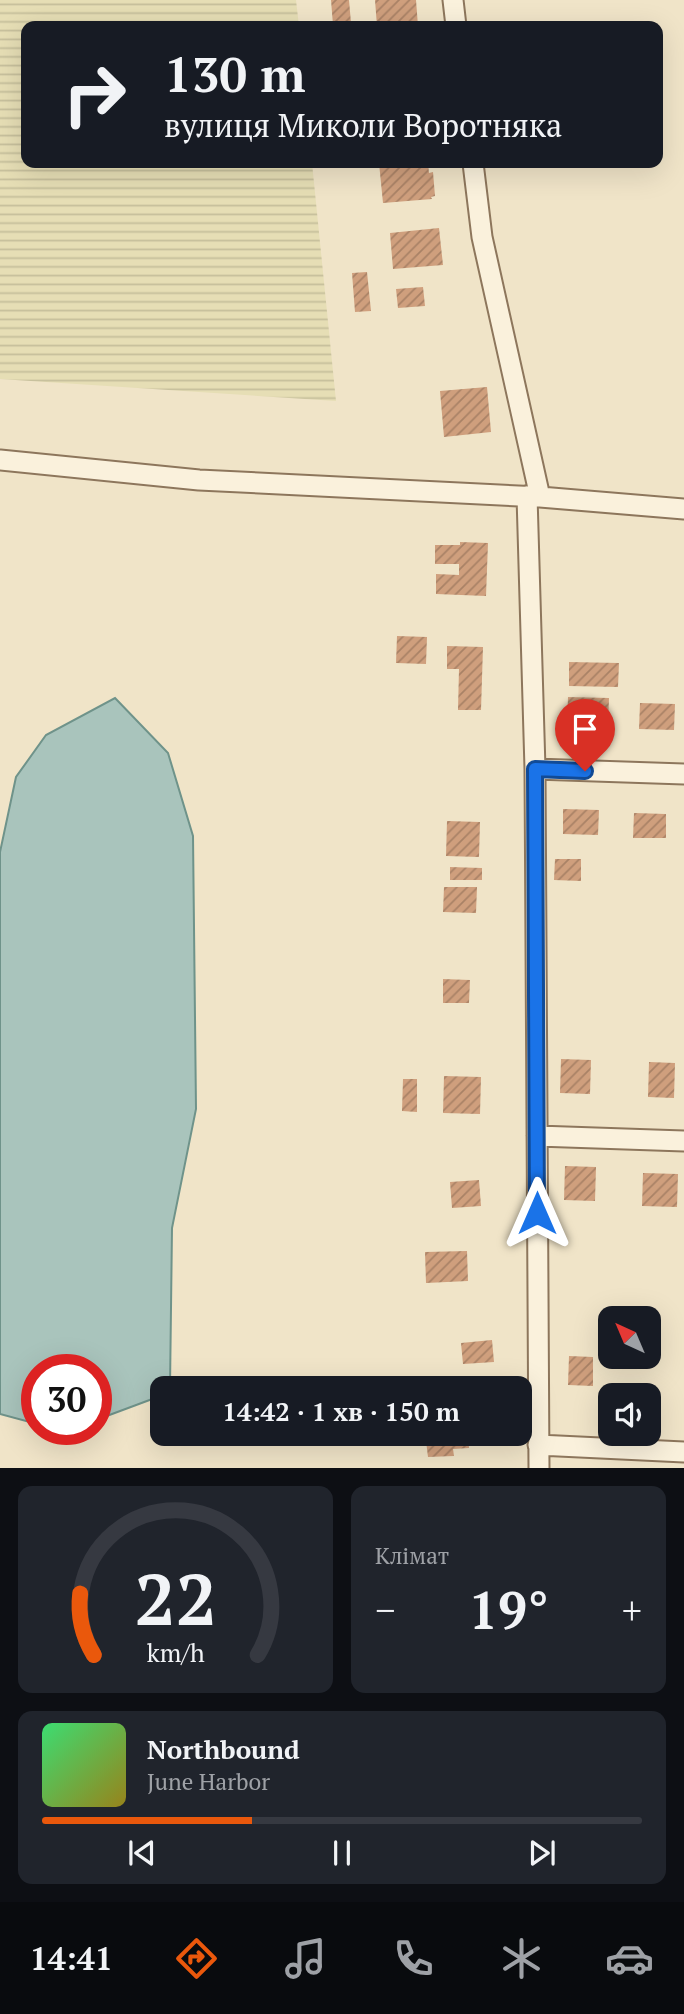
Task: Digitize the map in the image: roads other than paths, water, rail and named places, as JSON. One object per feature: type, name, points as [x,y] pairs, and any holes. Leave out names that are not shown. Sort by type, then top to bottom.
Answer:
[{"type":"street","points":[[453,0],[455,21]]},
{"type":"street","points":[[474,168],[482,237],[534,496],[539,1468]]},
{"type":"street","points":[[0,460],[199,480],[534,496],[684,509]]},
{"type":"street","points":[[535,769],[684,775]]},
{"type":"street","points":[[537,1136],[684,1141]]},
{"type":"street","points":[[538,1446],[684,1452]]},
{"type":"water","points":[[115,698],[168,753],[193,836],[196,1109],[172,1228],[170,1376],[150,1376],[150,1400],[112,1414],[112,1354],[21,1354],[21,1420],[0,1414],[0,852],[16,777],[46,735]]}]
